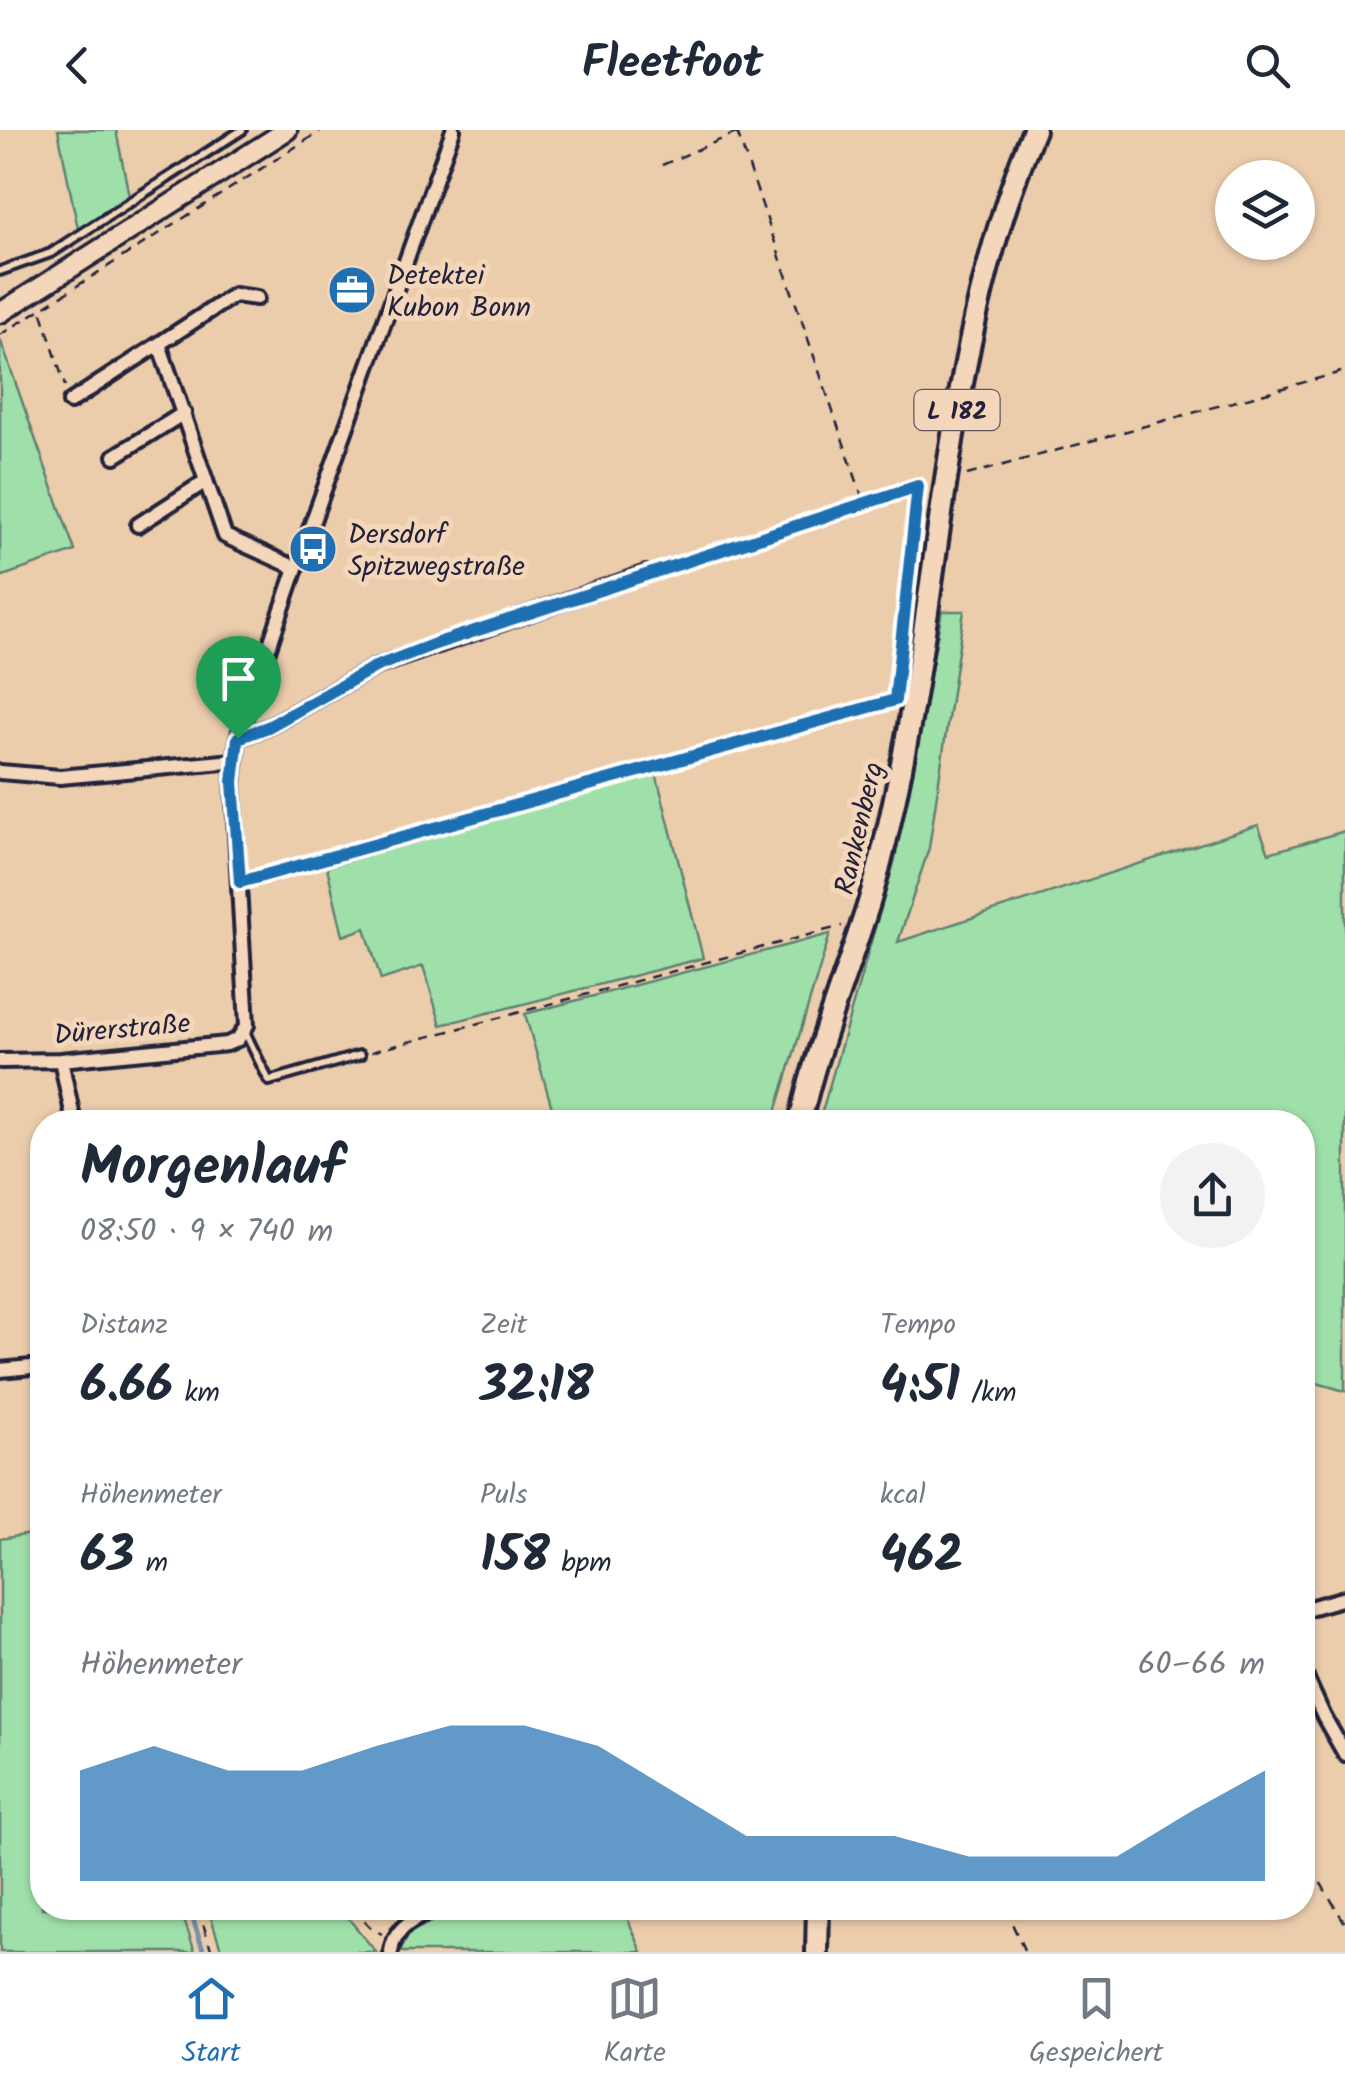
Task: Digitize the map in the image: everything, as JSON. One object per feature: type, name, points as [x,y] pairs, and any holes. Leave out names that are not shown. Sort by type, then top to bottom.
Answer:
[{"type":"main road","points":[[0,313],[286,130]]},
{"type":"main road","name":"Rankenberg","points":[[803,1110],[870,902],[897,788],[962,377],[998,230],[1034,130]]},
{"type":"main road","points":[[817,1952],[818,1920]]},
{"type":"street","points":[[245,1032],[234,761],[238,738],[454,130]]},
{"type":"street","points":[[70,402],[234,295],[258,298]]},
{"type":"street","points":[[159,344],[226,536],[296,568]]},
{"type":"street","points":[[115,456],[184,413]]},
{"type":"street","points":[[138,526],[206,482]]},
{"type":"street","points":[[238,738],[268,727],[375,667],[646,574]]},
{"type":"street","points":[[0,772],[60,776],[234,761]]},
{"type":"street","name":"Dürerstraße","points":[[0,1061],[61,1060],[227,1044],[245,1032]]},
{"type":"street","points":[[61,1060],[71,1110]]},
{"type":"street","points":[[0,1370],[30,1367]]},
{"type":"street","points":[[1315,1606],[1345,1598]]},
{"type":"street","points":[[1315,1698],[1345,1754]]},
{"type":"street","points":[[392,1946],[411,1920]]},
{"type":"lane","points":[[0,271],[51,253],[242,130]]},
{"type":"lane","points":[[245,1032],[269,1081],[360,1055]]},
{"type":"path","points":[[0,335],[322,130]]},
{"type":"path","points":[[662,165],[743,130]]},
{"type":"path","points":[[737,132],[864,503]]},
{"type":"path","points":[[41,310],[70,402]]},
{"type":"path","points":[[646,574],[918,486],[1345,372]]},
{"type":"path","points":[[897,680],[918,486]]},
{"type":"path","points":[[240,882],[895,700]]},
{"type":"path","points":[[360,1055],[842,926]]},
{"type":"path","points":[[1315,1873],[1345,1923]]},
{"type":"path","points":[[202,1920],[212,1952]]},
{"type":"path","points":[[363,1920],[392,1946]]},
{"type":"path","points":[[1011,1920],[1026,1952]]},
{"type":"green space","points":[[58,130],[116,130],[129,196],[78,229]]},
{"type":"green space","points":[[0,339],[75,551],[0,577]]},
{"type":"green space","points":[[942,611],[964,611],[929,848],[898,942],[1258,825],[1269,853],[1345,831],[1345,1391],[1315,1382],[1315,1110],[822,1110],[895,859]]},
{"type":"green space","points":[[656,773],[703,958],[441,1025],[423,966],[381,980],[365,928],[343,936],[327,867]]},
{"type":"green space","points":[[830,934],[777,1110],[553,1110],[525,1014]]},
{"type":"green space","points":[[30,1534],[30,1920],[184,1920],[195,1952],[0,1952],[0,1539]]},
{"type":"green space","points":[[212,1920],[350,1920],[376,1952],[222,1952]]},
{"type":"green space","points":[[436,1920],[628,1920],[642,1952],[400,1952],[409,1933]]},
{"type":"waterway","points":[[193,1920],[204,1952]]},
{"type":"place","name":"Detektei Kubon Bonn","points":[[352,290]]},
{"type":"place","name":"Dersdorf Spitzwegstraße","points":[[313,549]]},
{"type":"route","points":[[918,486],[895,700],[240,882],[233,782],[238,738],[268,727],[339,684],[435,644],[918,486]]}]
